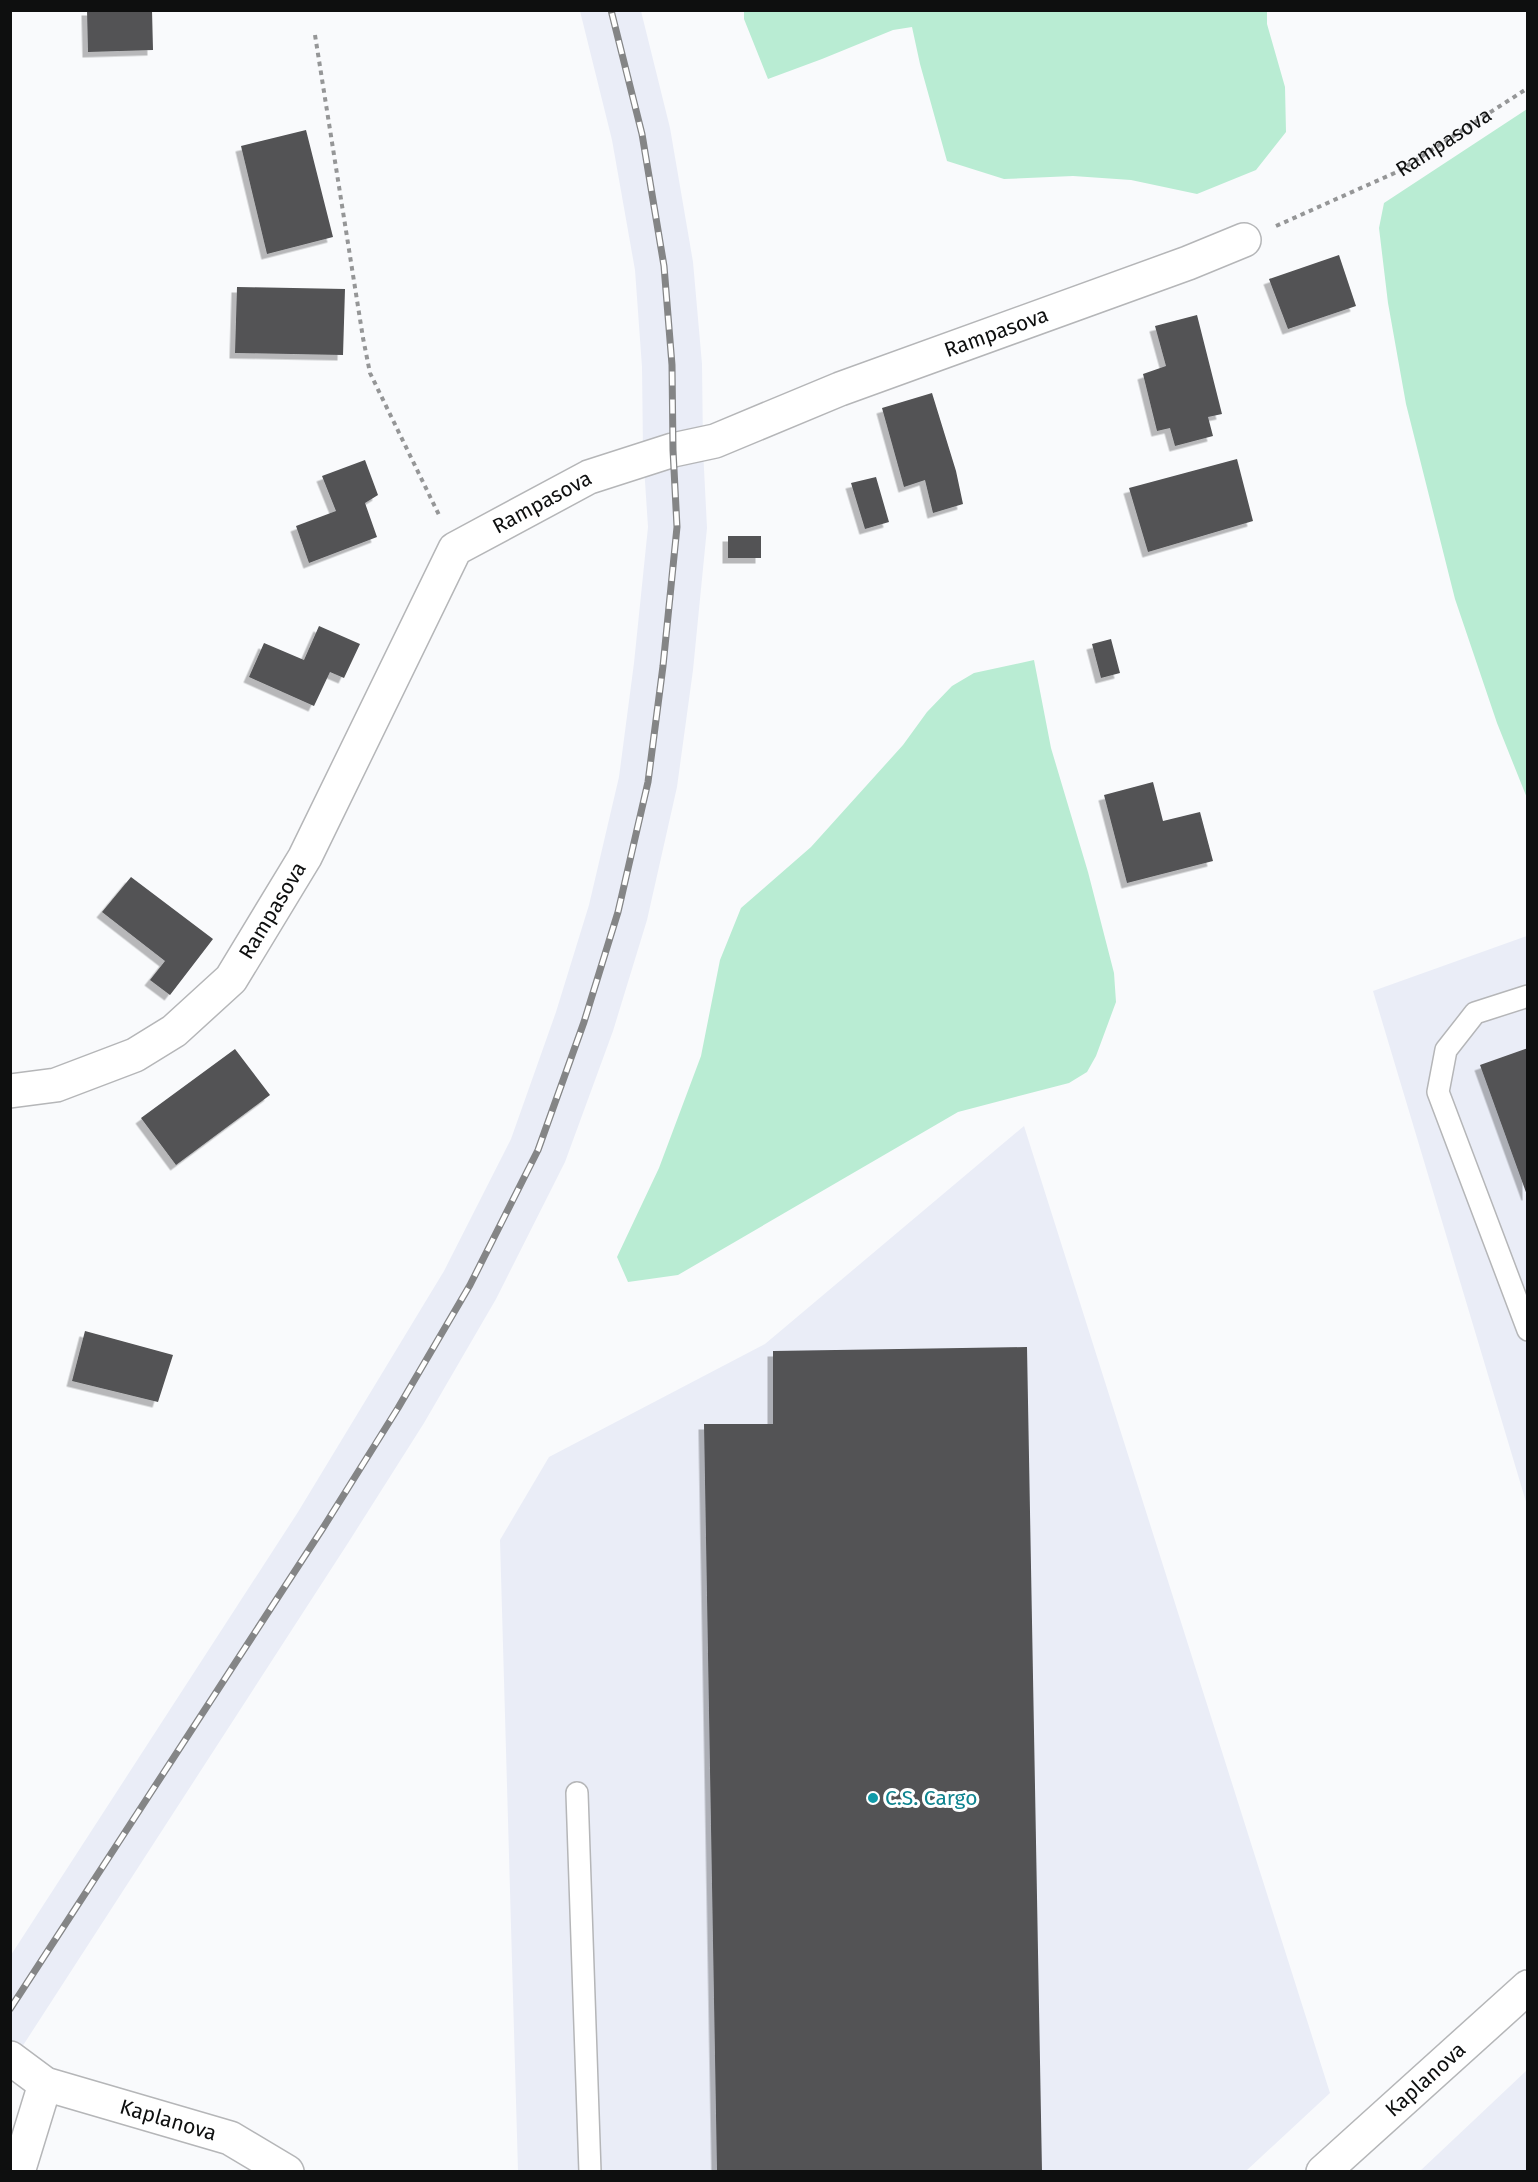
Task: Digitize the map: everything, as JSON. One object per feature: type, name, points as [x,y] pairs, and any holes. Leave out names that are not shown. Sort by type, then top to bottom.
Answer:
[{"type":"street","name":"Rampasova","points":[[10,1091],[56,1085],[135,1055],[174,1031],[231,979],[304,857],[455,549],[588,477],[673,450],[715,441],[840,389],[1188,263],[1244,240]]},
{"type":"street","name":"Kaplanova","points":[[1323,2172],[1527,1987]]},
{"type":"street","points":[[10,2058],[45,2084],[18,2172]]},
{"type":"street","name":"Kaplanova","points":[[45,2084],[230,2138],[287,2172]]},
{"type":"lane","points":[[1527,996],[1475,1013],[1446,1050],[1438,1092],[1527,1330]]},
{"type":"lane","points":[[577,1793],[590,2172]]},
{"type":"path","points":[[315,35],[370,373],[455,549]]},
{"type":"path","name":"Rampasova","points":[[1244,240],[1399,171],[1527,88]]},
{"type":"shaded area","points":[[580,11],[641,11],[670,128],[693,262],[702,364],[707,528],[693,670],[677,787],[647,920],[613,1031],[565,1162],[496,1299],[424,1423],[348,1543],[11,2064],[11,1955],[298,1512],[444,1271],[511,1139],[556,1012],[589,905],[619,777],[648,527],[643,451],[642,367],[635,270],[612,140]]},
{"type":"shaded area","points":[[1527,936],[1527,1505],[1373,991]]},
{"type":"shaded area","points":[[1024,1126],[1330,2093],[1246,2171],[518,2171],[500,1540],[549,1457],[765,1344]]},
{"type":"shaded area","points":[[1527,2070],[1527,2171],[1420,2171]]},
{"type":"green space","points":[[744,11],[1267,11],[1267,24],[1285,87],[1286,132],[1256,170],[1197,194],[1131,180],[1073,176],[1004,179],[947,161],[912,27],[893,30],[768,79],[744,19]]},
{"type":"green space","points":[[1527,109],[1527,798],[1497,723],[1455,599],[1406,404],[1388,303],[1379,228],[1384,203]]},
{"type":"green space","points":[[1034,660],[1051,748],[1088,872],[1114,973],[1116,1002],[1096,1056],[1087,1072],[1069,1083],[958,1112],[678,1275],[628,1282],[617,1257],[659,1168],[701,1056],[720,960],[741,908],[811,847],[903,745],[927,712],[952,686],[974,673]]},
{"type":"building","points":[[87,10],[152,10],[153,50],[88,52]]},
{"type":"building","points":[[306,130],[333,237],[267,254],[241,146]]},
{"type":"building","points":[[1339,255],[1356,306],[1288,329],[1269,279]]},
{"type":"building","points":[[237,287],[345,289],[343,355],[235,353]]},
{"type":"building","points":[[1197,315],[1222,414],[1208,417],[1213,436],[1175,446],[1170,428],[1157,431],[1143,374],[1166,366],[1155,326]]},
{"type":"building","points":[[932,393],[956,471],[963,504],[933,513],[925,480],[904,487],[882,408]]},
{"type":"building","points":[[1237,459],[1253,521],[1148,552],[1129,488]]},
{"type":"building","points":[[365,460],[378,495],[365,503],[377,537],[309,563],[296,526],[336,511],[322,476]]},
{"type":"building","points":[[876,477],[889,522],[865,529],[851,483]]},
{"type":"building","points":[[728,536],[761,536],[761,558],[728,558]]},
{"type":"building","points":[[319,626],[360,644],[344,678],[330,672],[314,706],[249,677],[264,643],[304,660]]},
{"type":"building","points":[[1111,639],[1120,673],[1101,678],[1092,644]]},
{"type":"building","points":[[1153,782],[1163,821],[1200,812],[1213,861],[1127,883],[1104,795]]},
{"type":"building","points":[[131,877],[213,939],[170,995],[150,980],[165,961],[102,912]]},
{"type":"building","points":[[1528,1048],[1528,1195],[1527,1195],[1480,1065]]},
{"type":"building","points":[[235,1049],[270,1095],[176,1165],[141,1118]]},
{"type":"building","points":[[85,1331],[173,1355],[158,1402],[72,1381]]},
{"type":"building","name":"C.S. Cargo","points":[[1027,1347],[1042,2172],[717,2172],[704,1424],[773,1424],[773,1351]]},
{"type":"railway","points":[[10,2009],[323,1528],[398,1408],[470,1285],[538,1150],[584,1022],[618,912],[648,782],[677,527],[672,365],[664,266],[642,134],[611,10]]},
{"type":"place","name":"C.S. Cargo","points":[[873,1798]]}]
